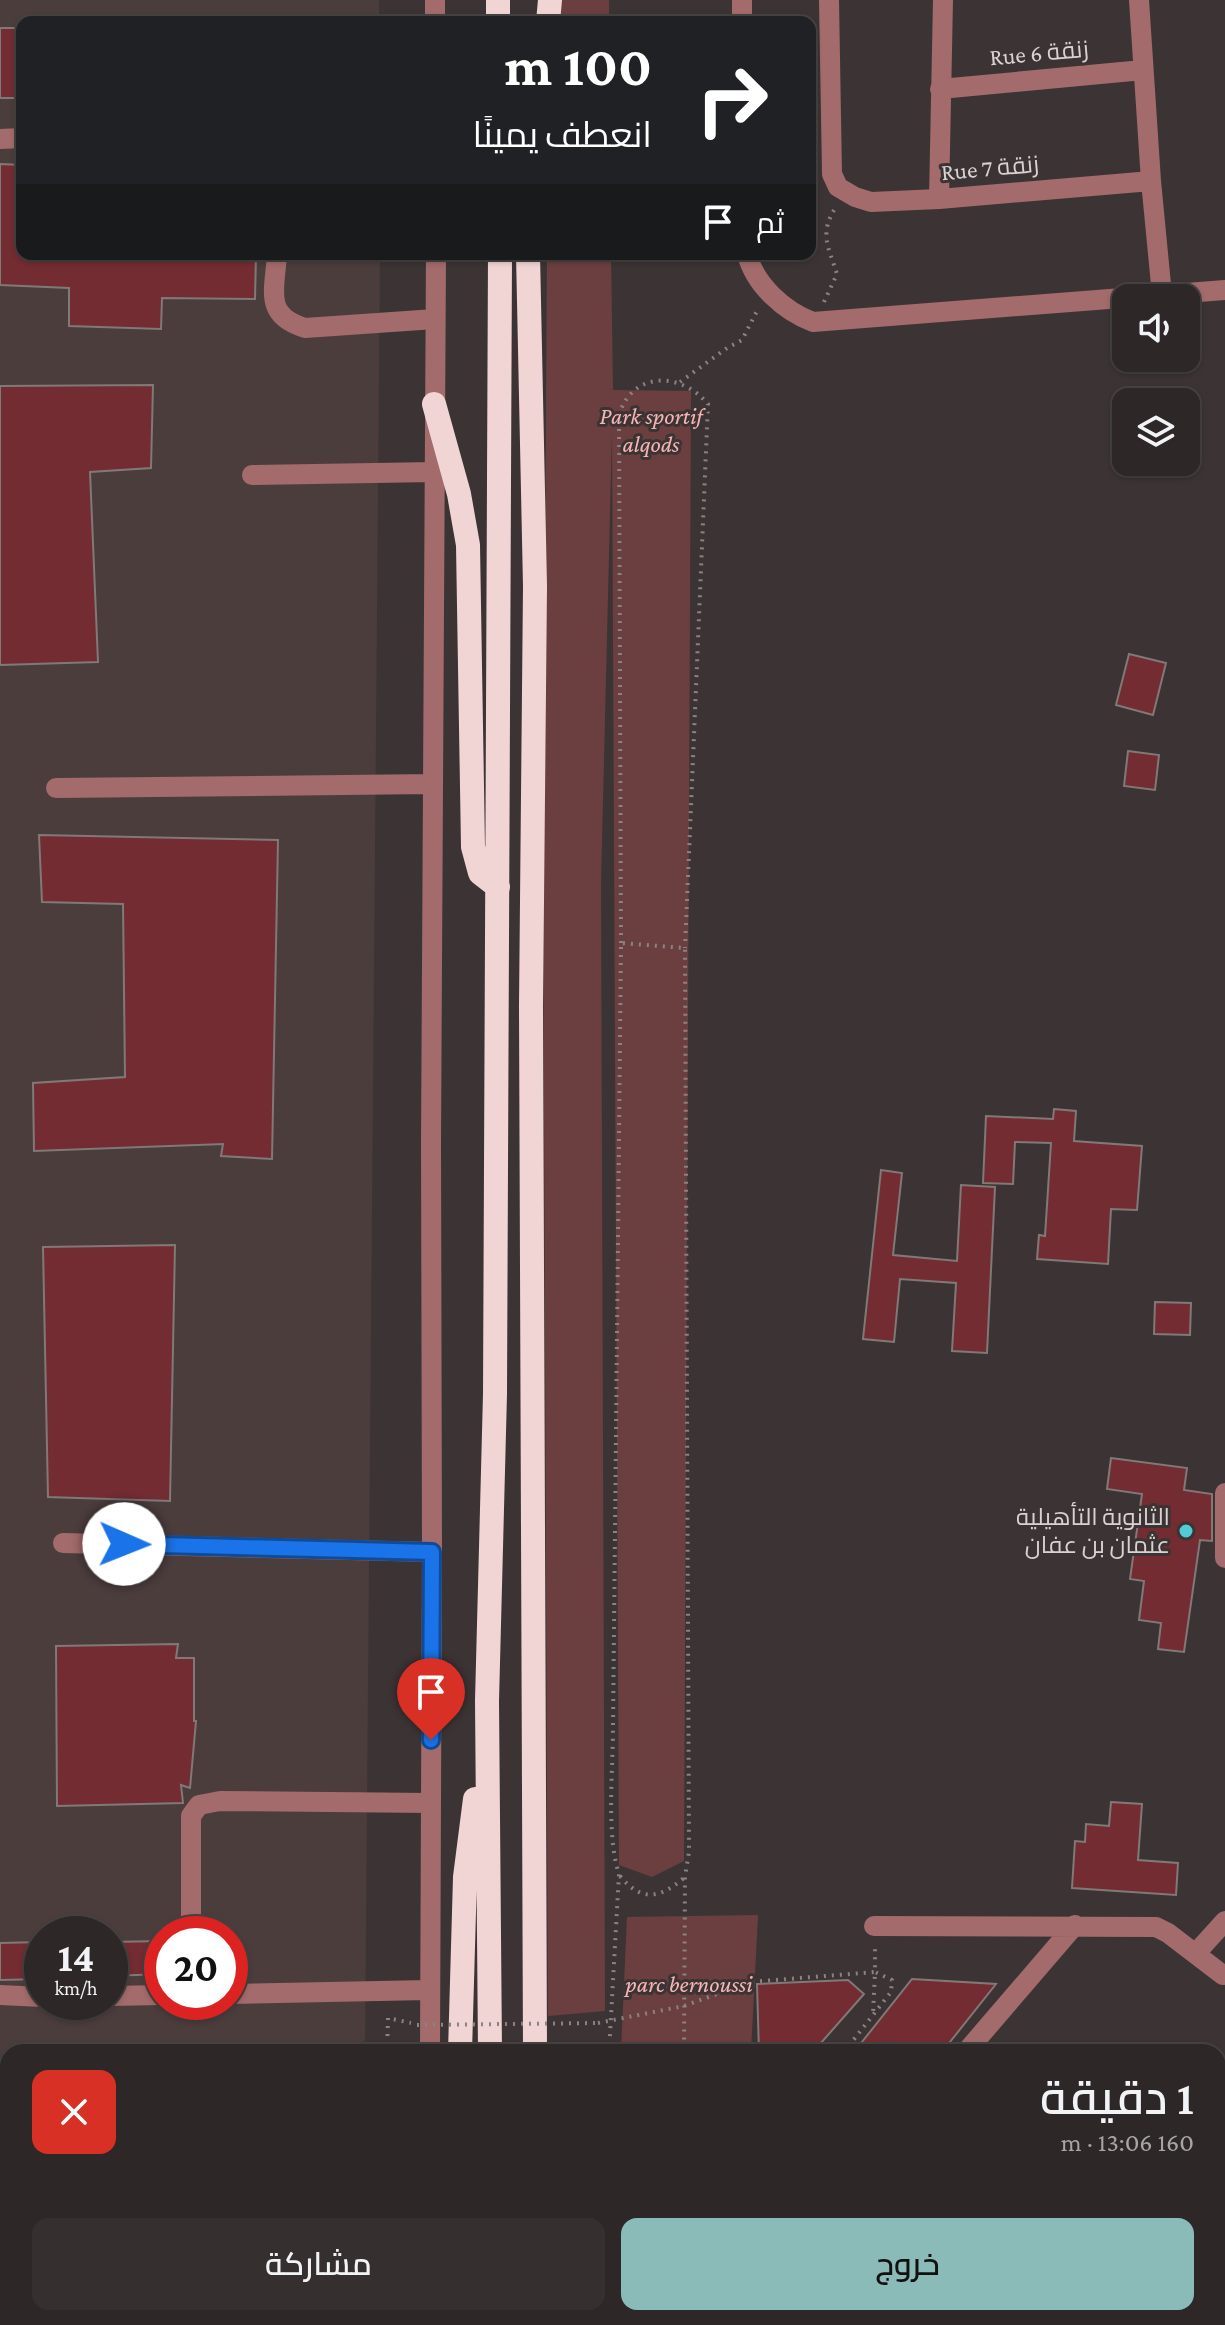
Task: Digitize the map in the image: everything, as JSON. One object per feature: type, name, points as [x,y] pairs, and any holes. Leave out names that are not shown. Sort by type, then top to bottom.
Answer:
[{"type":"highway","points":[[490,2044],[487,1701],[495,1394],[500,260]]},
{"type":"highway","points":[[528,260],[535,586],[531,991],[535,2044]]},
{"type":"highway","points":[[434,404],[459,494],[468,545],[473,847],[480,873],[498,887]]},
{"type":"highway","points":[[460,2044],[465,1877],[487,1701]]},
{"type":"street","points":[[829,0],[830,157],[832,174],[842,189]]},
{"type":"street","points":[[939,199],[943,0]]},
{"type":"street","points":[[1139,0],[1161,284]]},
{"type":"street","name":"Rue 6 زنقة","points":[[940,89],[1143,70]]},
{"type":"street","name":"Rue 7 زنقة","points":[[842,189],[871,202],[1151,181]]},
{"type":"street","points":[[277,260],[274,303],[278,314],[293,324],[305,328],[435,319]]},
{"type":"street","points":[[430,2044],[436,260]]},
{"type":"street","points":[[748,260],[767,289],[798,316],[813,322],[1112,299]]},
{"type":"street","points":[[1200,292],[1225,290]]},
{"type":"street","points":[[252,475],[434,472]]},
{"type":"street","points":[[56,788],[433,784]]},
{"type":"street","points":[[1225,1493],[1225,1558]]},
{"type":"street","points":[[63,1543],[432,1552]]},
{"type":"street","points":[[191,1916],[191,1816],[199,1805],[220,1801],[430,1803]]},
{"type":"street","points":[[1196,1953],[1225,1921]]},
{"type":"street","points":[[973,2044],[1075,1925]]},
{"type":"street","points":[[874,1926],[1156,1927],[1223,1975]]},
{"type":"street","points":[[248,1994],[428,1990]]},
{"type":"street","points":[[0,1995],[24,1996]]},
{"type":"path","points":[[813,322],[837,274],[825,234],[842,189]]},
{"type":"path","points":[[680,382],[742,340],[767,289]]},
{"type":"path","points":[[684,2044],[685,1877],[689,1852],[685,948],[708,404],[697,391],[680,382],[644,383],[632,389],[619,415],[621,943],[613,1839],[619,1874],[628,1886],[641,1893],[656,1895],[668,1891],[685,1877]]},
{"type":"path","points":[[621,943],[685,948]]},
{"type":"path","points":[[609,2044],[619,1874]]},
{"type":"path","points":[[873,2014],[874,1926]]},
{"type":"path","points":[[387,2044],[388,2018],[417,2025],[598,2023],[684,2006],[750,1982],[875,1972],[892,1980],[891,1992],[850,2044]]},
{"type":"shaded area","points":[[0,0],[379,0],[379,16],[16,16],[16,260],[380,260],[365,2041],[356,2044],[0,2044]]},
{"type":"green space","points":[[561,0],[609,0],[609,16],[559,16]]},
{"type":"green space","name":"Park sportif alqods","points":[[547,260],[611,260],[613,390],[691,391],[684,1861],[652,1877],[619,1865],[612,431],[601,883],[605,2011],[548,2016],[543,878]]},
{"type":"green space","name":"parc bernoussi","points":[[758,1915],[751,2044],[621,2044],[627,1917]]},
{"type":"building","points":[[0,28],[16,28],[16,98],[0,98]]},
{"type":"building","points":[[0,164],[16,165],[16,260],[256,260],[255,299],[162,298],[161,329],[69,326],[69,288],[0,285]]},
{"type":"building","points":[[153,385],[151,468],[90,472],[98,662],[0,665],[0,386]]},
{"type":"building","points":[[1129,654],[1166,663],[1153,715],[1116,705]]},
{"type":"building","points":[[1128,751],[1159,755],[1155,790],[1124,786]]},
{"type":"building","points":[[39,835],[278,840],[272,1159],[221,1156],[223,1144],[34,1151],[33,1083],[125,1077],[123,904],[42,902]]},
{"type":"building","points":[[1054,1109],[1076,1111],[1074,1141],[1142,1146],[1137,1210],[1111,1209],[1108,1264],[1037,1259],[1039,1235],[1045,1236],[1051,1143],[1015,1142],[1013,1184],[983,1183],[986,1116],[1053,1119]]},
{"type":"building","points":[[881,1170],[902,1173],[893,1255],[957,1261],[961,1185],[995,1187],[987,1353],[952,1351],[956,1283],[900,1279],[894,1342],[863,1339]]},
{"type":"building","points":[[175,1245],[170,1501],[48,1497],[43,1247]]},
{"type":"building","points":[[1155,1302],[1191,1303],[1190,1335],[1154,1334]]},
{"type":"building","points":[[1111,1458],[1187,1468],[1184,1490],[1212,1494],[1212,1541],[1200,1540],[1184,1652],[1158,1649],[1161,1623],[1139,1620],[1144,1581],[1130,1579],[1142,1494],[1107,1489]]},
{"type":"building","points":[[178,1644],[176,1658],[194,1658],[196,1721],[190,1788],[181,1785],[183,1803],[57,1806],[56,1646]]},
{"type":"building","points":[[1111,1802],[1142,1804],[1138,1860],[1178,1863],[1176,1895],[1072,1888],[1075,1841],[1085,1842],[1086,1824],[1109,1826]]},
{"type":"building","points":[[144,1941],[144,1975],[128,1975],[128,1942]]},
{"type":"building","points":[[24,1942],[24,1979],[0,1980],[0,1943]]},
{"type":"building","points":[[912,1979],[996,1984],[948,2044],[860,2044]]},
{"type":"building","points":[[848,1980],[864,1994],[820,2044],[759,2044],[757,1984]]},
{"type":"place","name":"الثانوية التأهيلية عثمان بن عفان","points":[[1186,1531]]},
{"type":"route","points":[[124,1544],[432,1552],[431,1740]]}]
